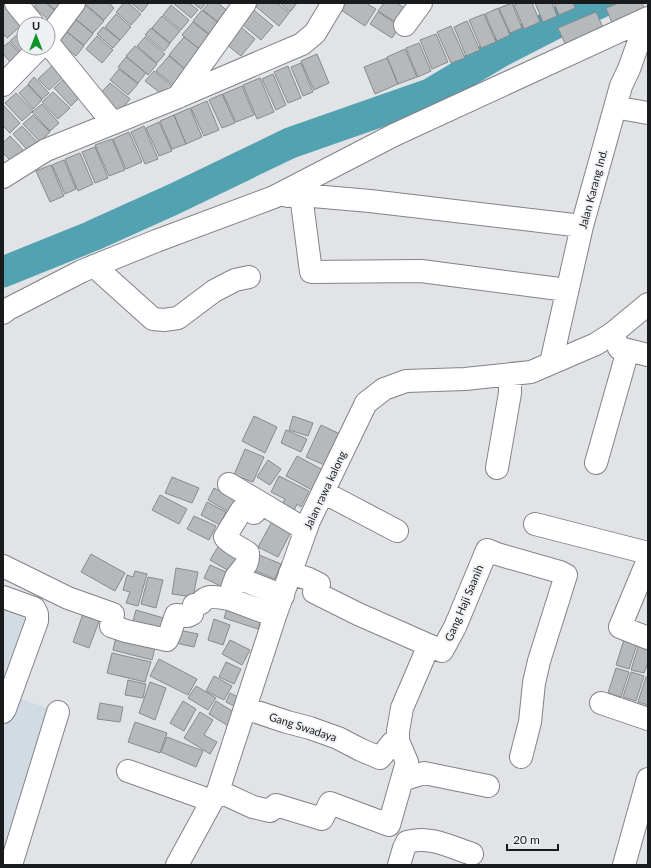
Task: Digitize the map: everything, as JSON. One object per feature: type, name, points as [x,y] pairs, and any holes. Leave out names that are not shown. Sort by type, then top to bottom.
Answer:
[{"type":"street","points":[[16,3],[27,16]]},
{"type":"street","points":[[56,27],[74,3]]},
{"type":"street","points":[[178,97],[245,3]]},
{"type":"street","points":[[3,177],[46,150],[178,97],[302,44],[315,33],[333,3]]},
{"type":"street","points":[[405,25],[421,3]]},
{"type":"street","points":[[3,313],[14,305],[94,266],[274,197],[394,135],[647,19]]},
{"type":"street","name":"Jalan Karang Ind.","points":[[551,363],[582,226],[621,86],[647,19]]},
{"type":"street","points":[[56,52],[113,122]]},
{"type":"street","points":[[3,85],[31,56]]},
{"type":"street","points":[[625,109],[648,113]]},
{"type":"street","points":[[274,197],[301,195],[370,200],[582,226]]},
{"type":"street","points":[[301,195],[311,272],[421,271],[567,290]]},
{"type":"street","points":[[94,266],[153,319],[164,320],[178,318],[214,291],[235,280],[249,277]]},
{"type":"street","name":"Jalan rawa kalong","points":[[177,865],[215,796],[275,616],[306,530],[366,403],[384,389],[406,381],[465,379],[531,372],[596,344],[614,333],[645,309]]},
{"type":"street","points":[[596,463],[638,352],[619,348],[614,333]]},
{"type":"street","points":[[497,468],[510,393],[510,374]]},
{"type":"street","points":[[229,484],[306,530]]},
{"type":"street","points":[[323,492],[397,531]]},
{"type":"street","points":[[229,599],[236,576],[240,574],[248,560],[248,553],[228,541],[225,537],[241,511],[249,510],[254,513],[262,504]]},
{"type":"street","points":[[535,524],[648,553]]},
{"type":"street","name":"Gang Haji Saanih","points":[[290,573],[319,584],[314,592],[358,614],[442,651],[455,627],[486,550],[566,575],[539,661],[534,683],[530,722],[521,757]]},
{"type":"street","points":[[648,560],[620,627],[648,638]]},
{"type":"street","points":[[3,566],[68,598],[112,614],[111,626],[167,640],[176,615],[188,616],[192,614],[194,605],[201,603],[203,599],[210,596],[229,599],[275,616]]},
{"type":"street","points":[[236,576],[283,596]]},
{"type":"street","points":[[3,597],[34,608],[37,614],[37,621],[3,712]]},
{"type":"street","points":[[128,771],[270,811],[276,805],[322,819],[330,803],[388,825],[407,762],[398,741],[398,731],[402,708],[429,645]]},
{"type":"street","points":[[601,703],[648,718]]},
{"type":"street","name":"Gang Swadaya","points":[[245,708],[338,738],[380,758],[392,743],[398,741]]},
{"type":"street","points":[[11,865],[58,712]]},
{"type":"street","points":[[402,780],[424,773],[488,786]]},
{"type":"street","points":[[624,865],[642,825],[648,779]]},
{"type":"street","points":[[399,865],[407,842],[414,840],[431,840],[472,854]]},
{"type":"shaded area","points":[[3,597],[34,608],[10,695],[58,712],[3,865]]},
{"type":"building","points":[[3,3],[9,3],[21,16],[16,16],[16,30],[7,38],[3,34]]},
{"type":"building","points":[[37,3],[46,3],[59,14],[56,18],[56,16],[44,16],[34,7]]},
{"type":"building","points":[[47,3],[69,3],[60,14]]},
{"type":"building","points":[[109,3],[114,8],[104,20],[85,4]]},
{"type":"building","points":[[124,3],[128,3],[141,14],[131,25],[116,12]]},
{"type":"building","points":[[131,3],[149,3],[142,12]]},
{"type":"building","points":[[173,3],[189,3],[198,10],[191,18]]},
{"type":"building","points":[[193,3],[206,3],[201,9]]},
{"type":"building","points":[[209,3],[218,3],[231,14],[222,25],[203,10]]},
{"type":"building","points":[[256,3],[277,3],[289,13],[279,26],[254,5]]},
{"type":"building","points":[[280,3],[297,3],[290,12]]},
{"type":"building","points":[[337,3],[366,3],[376,9],[365,26],[335,6]]},
{"type":"building","points":[[384,3],[397,3],[409,11],[400,25],[378,11]]},
{"type":"building","points":[[512,3],[522,28],[510,33],[499,8]]},
{"type":"building","points":[[519,3],[532,3],[540,22],[524,29],[514,5]]},
{"type":"building","points":[[535,3],[552,3],[557,16],[543,22]]},
{"type":"building","points":[[554,3],[573,3],[575,8],[559,15]]},
{"type":"building","points":[[619,3],[642,3],[647,14],[614,28],[606,8]]},
{"type":"building","points":[[84,4],[104,21],[93,33],[73,17]]},
{"type":"building","points":[[171,5],[189,20],[181,30],[163,15]]},
{"type":"building","points":[[249,6],[273,26],[261,40],[237,20]]},
{"type":"building","points":[[498,8],[510,35],[497,41],[485,14]]},
{"type":"building","points":[[202,10],[222,26],[213,37],[193,21]]},
{"type":"building","points":[[378,12],[400,26],[392,38],[370,24]]},
{"type":"building","points":[[596,12],[605,32],[567,48],[558,28]]},
{"type":"building","points":[[116,14],[131,27],[120,40],[105,27]]},
{"type":"building","points":[[484,14],[496,42],[481,48],[469,20]]},
{"type":"building","points":[[162,16],[180,31],[170,43],[152,28]]},
{"type":"building","points":[[73,17],[93,34],[84,45],[63,29]]},
{"type":"building","points":[[467,21],[480,50],[466,56],[454,27]]},
{"type":"building","points":[[193,22],[214,39],[203,52],[182,35]]},
{"type":"building","points":[[235,22],[255,39],[241,56],[221,40]]},
{"type":"building","points":[[451,26],[465,58],[451,63],[437,32]]},
{"type":"building","points":[[103,27],[120,40],[113,48],[97,34]]},
{"type":"building","points":[[151,28],[170,44],[164,51],[145,35]]},
{"type":"building","points":[[65,30],[84,46],[76,56],[57,40]]},
{"type":"building","points":[[436,34],[448,62],[432,69],[420,40]]},
{"type":"building","points":[[16,36],[16,47],[10,41]]},
{"type":"building","points":[[97,36],[113,50],[102,63],[86,49]]},
{"type":"building","points":[[145,37],[165,54],[157,63],[137,46]]},
{"type":"building","points":[[184,37],[203,52],[187,71],[169,55]]},
{"type":"building","points":[[9,42],[16,50],[16,56],[22,56],[13,65],[3,54],[3,47]]},
{"type":"building","points":[[419,43],[431,71],[418,77],[406,48]]},
{"type":"building","points":[[135,46],[157,64],[148,75],[126,56]]},
{"type":"building","points":[[405,49],[417,77],[398,84],[387,57]]},
{"type":"building","points":[[317,54],[329,83],[314,90],[301,61]]},
{"type":"building","points":[[169,56],[189,73],[177,88],[156,71]]},
{"type":"building","points":[[126,57],[146,73],[138,83],[118,67]]},
{"type":"building","points":[[387,58],[398,84],[375,94],[364,67]]},
{"type":"building","points":[[301,63],[313,92],[303,96],[291,67]]},
{"type":"building","points":[[54,64],[65,75],[49,90],[38,79]]},
{"type":"building","points":[[288,66],[301,98],[288,103],[274,72]]},
{"type":"building","points":[[119,69],[138,84],[128,95],[110,80]]},
{"type":"building","points":[[154,71],[177,90],[169,100],[145,81]]},
{"type":"building","points":[[273,74],[286,105],[276,110],[262,79]]},
{"type":"building","points":[[34,77],[49,93],[42,99],[28,84]]},
{"type":"building","points":[[66,77],[82,95],[71,106],[54,88]]},
{"type":"building","points":[[260,78],[274,112],[257,119],[243,85]]},
{"type":"building","points":[[110,83],[130,99],[118,114],[97,97]]},
{"type":"building","points":[[28,85],[42,100],[33,109],[19,93]]},
{"type":"building","points":[[242,86],[254,115],[236,122],[223,94]]},
{"type":"building","points":[[53,92],[70,108],[58,119],[42,102]]},
{"type":"building","points":[[16,93],[33,111],[22,121],[5,103]]},
{"type":"building","points":[[222,94],[235,123],[222,128],[209,100]]},
{"type":"building","points":[[207,101],[219,130],[204,136],[191,108]]},
{"type":"building","points":[[42,104],[59,123],[50,131],[32,112]]},
{"type":"building","points":[[4,106],[20,123],[10,133],[3,126]]},
{"type":"building","points":[[190,108],[202,137],[186,144],[174,115]]},
{"type":"building","points":[[33,115],[50,132],[40,142],[23,124]]},
{"type":"building","points":[[174,115],[186,144],[172,149],[160,121]]},
{"type":"building","points":[[159,122],[172,151],[159,156],[146,128]]},
{"type":"building","points":[[22,126],[40,145],[31,154],[13,134]]},
{"type":"building","points":[[144,126],[158,159],[145,164],[131,132]]},
{"type":"building","points":[[129,132],[142,162],[126,169],[113,139]]},
{"type":"building","points":[[10,136],[26,153],[14,164],[3,153],[3,143]]},
{"type":"building","points":[[112,139],[125,170],[109,176],[95,145]]},
{"type":"building","points":[[95,147],[108,178],[95,183],[82,152]]},
{"type":"building","points":[[80,153],[93,184],[78,191],[65,159]]},
{"type":"building","points":[[64,160],[76,189],[65,194],[52,165]]},
{"type":"building","points":[[51,165],[64,196],[50,202],[36,171]]},
{"type":"building","points":[[254,416],[277,427],[265,453],[242,441]]},
{"type":"building","points":[[293,416],[313,423],[308,436],[289,430]]},
{"type":"building","points":[[321,425],[342,435],[327,466],[306,457]]},
{"type":"building","points":[[286,430],[307,439],[301,452],[281,443]]},
{"type":"building","points":[[245,449],[264,457],[253,482],[234,475]]},
{"type":"building","points":[[297,456],[323,470],[312,490],[286,476]]},
{"type":"building","points":[[268,460],[281,469],[270,485],[257,477]]},
{"type":"building","points":[[279,476],[309,491],[301,507],[297,504],[294,511],[282,505],[285,499],[271,492]]},
{"type":"building","points":[[172,477],[199,488],[192,503],[165,493]]},
{"type":"building","points":[[214,488],[235,499],[229,512],[208,500]]},
{"type":"building","points":[[160,495],[187,509],[179,524],[152,510]]},
{"type":"building","points":[[207,502],[226,512],[220,525],[201,515]]},
{"type":"building","points":[[194,516],[216,526],[209,540],[187,529]]},
{"type":"building","points":[[274,518],[293,528],[278,557],[258,547]]},
{"type":"building","points":[[222,540],[241,551],[229,571],[210,560]]},
{"type":"building","points":[[91,554],[125,573],[115,591],[81,572]]},
{"type":"building","points":[[257,554],[281,564],[275,579],[251,569]]},
{"type":"building","points":[[210,565],[233,575],[227,589],[204,578]]},
{"type":"building","points":[[176,568],[198,572],[193,597],[172,594]]},
{"type":"building","points":[[135,571],[147,574],[138,606],[126,603],[130,592],[123,590],[127,575],[133,577]]},
{"type":"building","points":[[148,577],[163,580],[156,608],[141,604]]},
{"type":"building","points":[[229,603],[263,614],[258,629],[224,618]]},
{"type":"building","points":[[136,610],[167,619],[163,634],[132,625]]},
{"type":"building","points":[[84,611],[101,616],[89,648],[73,642]]},
{"type":"building","points":[[214,619],[230,625],[223,645],[208,640]]},
{"type":"building","points":[[179,630],[198,634],[194,647],[176,643]]},
{"type":"building","points":[[117,633],[156,643],[152,660],[113,650]]},
{"type":"building","points":[[230,640],[250,650],[242,665],[222,654]]},
{"type":"building","points":[[624,640],[637,644],[629,669],[616,665]]},
{"type":"building","points":[[639,644],[648,647],[648,662],[644,673],[631,670]]},
{"type":"building","points":[[112,653],[151,662],[145,682],[107,673]]},
{"type":"building","points":[[159,659],[197,679],[188,695],[150,676]]},
{"type":"building","points":[[226,662],[241,669],[234,684],[219,677]]},
{"type":"building","points":[[616,668],[629,672],[621,697],[608,693]]},
{"type":"building","points":[[631,672],[644,676],[636,701],[623,697]]},
{"type":"building","points":[[214,676],[232,686],[224,700],[206,691]]},
{"type":"building","points":[[646,677],[648,677],[648,705],[638,702]]},
{"type":"building","points":[[128,680],[146,684],[143,698],[125,695]]},
{"type":"building","points":[[150,682],[166,688],[155,720],[139,713]]},
{"type":"building","points":[[196,686],[216,698],[208,710],[188,698]]},
{"type":"building","points":[[230,693],[242,699],[238,708],[226,702]]},
{"type":"building","points":[[183,701],[196,709],[184,731],[170,723]]},
{"type":"building","points":[[216,701],[237,714],[230,727],[209,714]]},
{"type":"building","points":[[100,703],[123,707],[120,722],[97,719]]},
{"type":"building","points":[[200,712],[213,720],[204,735],[217,742],[210,754],[184,738]]},
{"type":"building","points":[[135,722],[167,733],[160,753],[128,742]]},
{"type":"building","points":[[167,737],[203,751],[196,767],[161,752]]},
{"type":"waterway","points":[[3,272],[92,236],[174,199],[290,143],[430,94],[500,52],[574,14],[600,3]]}]
